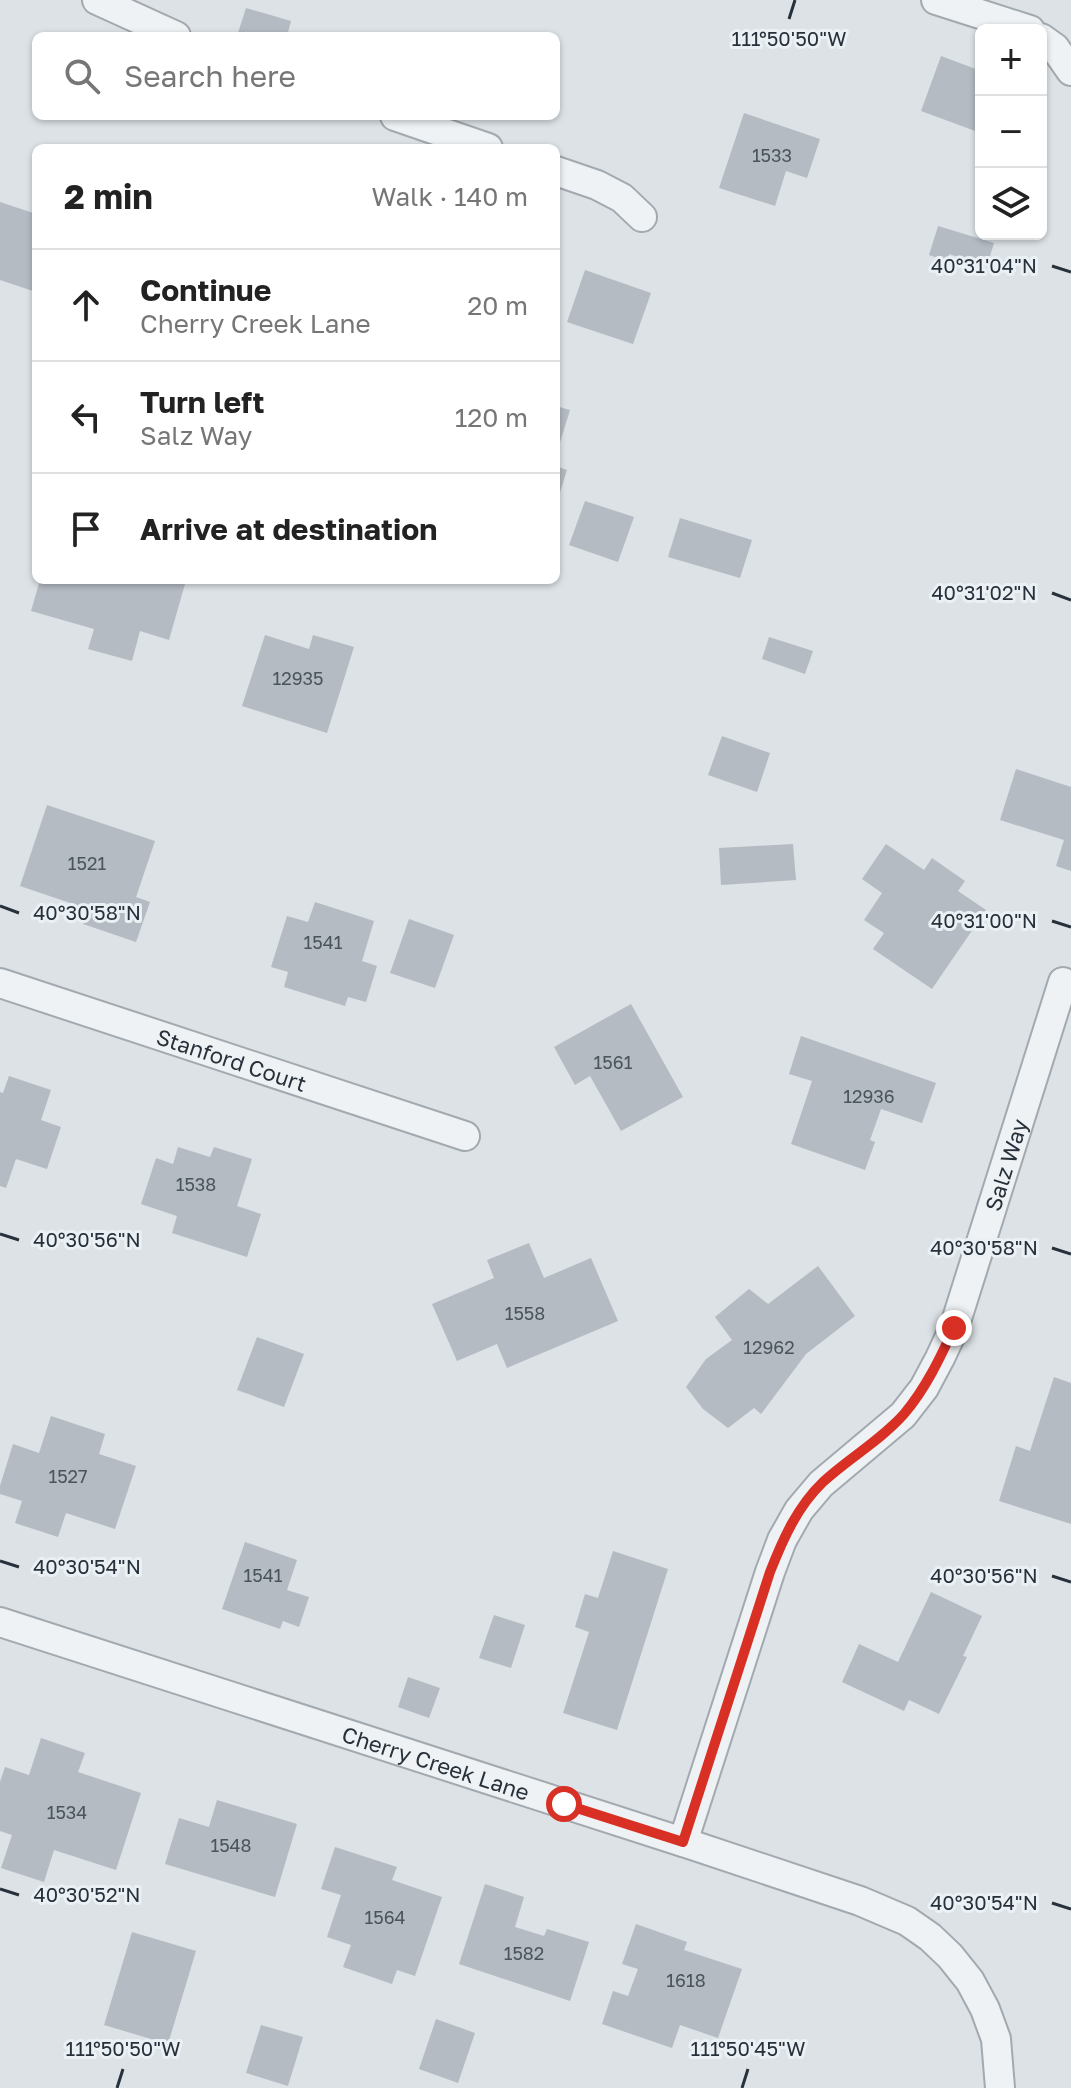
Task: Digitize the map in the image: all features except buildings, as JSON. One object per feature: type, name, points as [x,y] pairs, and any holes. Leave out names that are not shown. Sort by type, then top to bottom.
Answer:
[{"type":"street","points":[[97,0],[167,32]]},
{"type":"street","points":[[936,0],[1011,24]]},
{"type":"street","points":[[1047,42],[1055,48],[1071,71]]},
{"type":"street","points":[[407,120],[476,144]]},
{"type":"street","points":[[560,172],[597,185],[622,198],[642,217]]},
{"type":"street","name":"Salz Way","points":[[683,1842],[782,1540],[799,1510],[821,1484],[903,1415],[924,1388],[954,1328],[1063,982]]},
{"type":"street","name":"Stanford Court","points":[[0,983],[465,1136]]},
{"type":"street","name":"Cherry Creek Lane","points":[[0,1622],[683,1842],[860,1901],[907,1921],[950,1956],[970,1981],[996,2039],[1000,2088]]},
{"type":"route","points":[[564,1804],[683,1842],[782,1540],[799,1510],[821,1484],[903,1415],[924,1388],[954,1328]]}]
